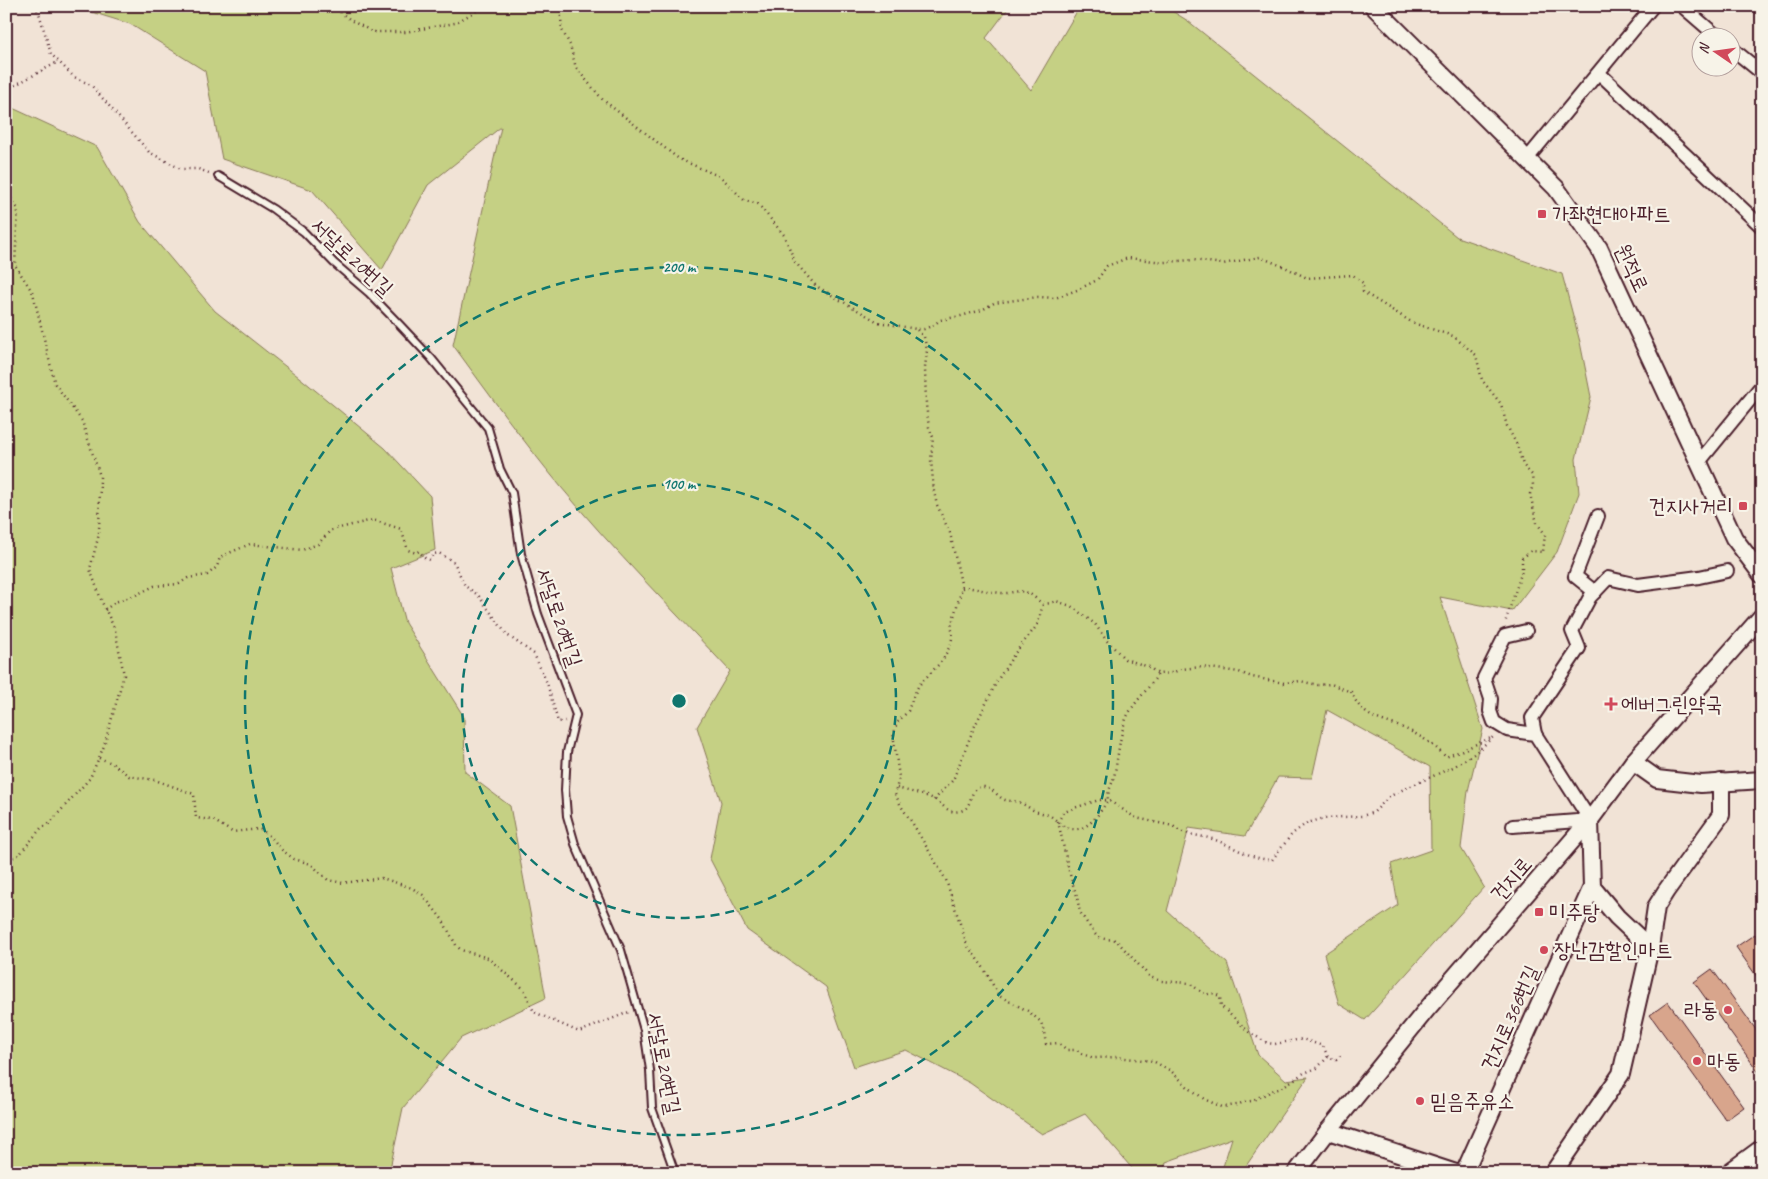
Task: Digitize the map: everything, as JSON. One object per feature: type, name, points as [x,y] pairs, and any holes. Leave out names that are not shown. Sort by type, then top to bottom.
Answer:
[{"type":"street","points":[[1527,159],[1653,6]]},
{"type":"street","points":[[1682,6],[1707,28]]},
{"type":"street","name":"원적로","points":[[1375,8],[1556,188],[1599,248],[1734,538],[1762,576]]},
{"type":"street","points":[[1740,55],[1762,73]]},
{"type":"street","points":[[1599,73],[1762,227]]},
{"type":"street","points":[[1699,462],[1762,385]]},
{"type":"street","points":[[1595,592],[1575,576],[1598,516]]},
{"type":"street","points":[[1513,826],[1590,820],[1535,734],[1532,718],[1579,648],[1572,631],[1590,597],[1608,578],[1638,585],[1699,577],[1727,571]]},
{"type":"street","name":"건지로","points":[[1296,1173],[1427,1009],[1590,820],[1633,762],[1762,616]]},
{"type":"street","points":[[1526,631],[1505,636],[1484,678],[1492,699],[1490,711],[1494,722],[1507,730],[1535,734]]},
{"type":"street","points":[[1633,762],[1658,779],[1701,784],[1762,780]]},
{"type":"street","points":[[1553,1173],[1621,1074],[1650,948],[1656,907],[1721,815],[1721,782]]},
{"type":"street","name":"건지로366번길","points":[[1464,1173],[1592,887],[1590,820]]},
{"type":"street","points":[[1592,887],[1616,917],[1650,948]]},
{"type":"street","points":[[1328,1131],[1456,1173]]},
{"type":"street","points":[[1728,1173],[1762,1148]]},
{"type":"lane","points":[[1375,8],[1394,6]]},
{"type":"lane","name":"서달로20번길","points":[[218,176],[273,209],[304,232],[334,263],[369,293],[431,358],[488,428],[500,469],[512,493],[521,554],[538,614],[576,715],[567,752],[565,790],[567,816],[575,844],[620,950],[644,1030],[650,1070],[652,1108],[674,1173]]},
{"type":"path","points":[[34,6],[39,13],[51,54],[74,77],[91,85],[149,152],[181,169],[198,169],[218,176]]},
{"type":"path","points":[[332,6],[352,21],[373,32],[405,32],[455,23],[485,6]]},
{"type":"path","points":[[560,6],[562,30],[570,45],[576,68],[603,100],[679,159],[721,178],[744,200],[758,204],[784,235],[795,262],[816,286],[878,322],[924,329],[940,320],[982,310],[994,303],[1038,297],[1055,298],[1097,280],[1106,266],[1128,258],[1164,262],[1193,260],[1223,264],[1260,257],[1307,278],[1353,275],[1363,283],[1363,292],[1388,309],[1413,323],[1453,336],[1476,354],[1482,380],[1500,404],[1523,465],[1532,475],[1530,494],[1537,523],[1545,534],[1543,552],[1531,551],[1522,558],[1522,570],[1503,630]]},
{"type":"path","points":[[6,90],[58,62]]},
{"type":"path","points":[[6,190],[18,209],[15,265],[33,293],[55,384],[82,421],[100,476],[99,534],[90,569],[105,610],[115,630],[124,675],[104,746],[90,778],[48,825],[42,827],[19,855],[6,860]]},
{"type":"path","points":[[916,329],[924,337],[927,350],[924,368],[926,405],[929,426],[933,437],[931,460],[934,492],[937,505],[950,533],[962,588],[951,627],[953,633],[951,644],[942,661],[919,685],[912,697],[908,712],[897,723],[893,733],[899,777],[895,794],[946,880],[967,946],[983,967],[999,996],[1028,1011],[1041,1022],[1046,1044],[1059,1043],[1067,1050],[1077,1050],[1094,1058],[1116,1057],[1154,1061],[1170,1071],[1204,1099],[1222,1107],[1237,1106],[1279,1089],[1304,1073],[1317,1068],[1328,1057]]},
{"type":"path","points":[[105,610],[115,602],[154,586],[178,584],[188,578],[207,575],[217,567],[220,557],[250,544],[302,550],[318,544],[331,530],[373,520],[401,529],[408,550],[416,553],[419,551],[425,558],[430,560],[434,554],[439,553],[454,562],[465,586],[478,595],[506,635],[534,654],[547,682],[558,722],[570,720],[576,715]]},
{"type":"path","points":[[962,588],[1005,593],[1020,591],[1028,593],[1042,604],[1056,602],[1071,606],[1096,624],[1106,640],[1125,659],[1149,667],[1158,674],[1202,667],[1239,672],[1252,677],[1284,683],[1300,681],[1318,685],[1331,684],[1351,692],[1357,705],[1377,720],[1402,728],[1430,742],[1446,757],[1492,738],[1474,754],[1454,767],[1389,797],[1374,812],[1362,816],[1325,818],[1307,823],[1292,834],[1272,860],[1263,860],[1250,856],[1232,846],[1208,838],[1193,836],[1177,830],[1173,826],[1136,818],[1108,800],[1099,800],[1071,809],[1063,813],[1058,822],[1080,914],[1095,935],[1103,939],[1116,940],[1150,976],[1162,981],[1189,983],[1206,996],[1210,993],[1215,993],[1220,997],[1222,1006],[1258,1039],[1275,1044],[1302,1039],[1323,1046],[1328,1057],[1336,1060],[1341,1055]]},
{"type":"path","points":[[934,800],[953,780],[973,730],[997,681],[1015,652],[1035,628],[1042,604]]},
{"type":"path","points":[[897,788],[934,800],[944,810],[960,811],[971,801],[972,792],[977,787],[984,787],[993,790],[1004,800],[1019,802],[1032,810],[1051,816],[1067,828],[1077,830],[1083,828],[1095,819],[1108,800],[1107,796],[1114,777],[1126,720],[1158,674]]},
{"type":"path","points":[[100,758],[112,763],[129,776],[155,780],[194,794],[196,818],[213,820],[232,832],[260,829],[271,837],[282,850],[294,859],[311,864],[328,880],[343,883],[382,878],[412,888],[423,895],[442,919],[456,945],[461,950],[488,958],[524,989],[534,1012],[580,1032],[638,1010]]},
{"type":"green space","points":[[72,6],[1010,6],[986,38],[1031,90],[1080,6],[1164,6],[1188,21],[1457,237],[1562,274],[1580,342],[1591,397],[1576,459],[1579,493],[1557,552],[1512,611],[1440,597],[1483,729],[1468,791],[1461,848],[1484,887],[1365,1020],[1339,1004],[1324,954],[1398,905],[1391,864],[1431,850],[1430,767],[1327,710],[1312,778],[1278,777],[1245,836],[1189,828],[1167,911],[1227,963],[1258,1055],[1286,1080],[1308,1077],[1241,1173],[1221,1173],[1232,1138],[1166,1162],[1163,1173],[1136,1173],[1085,1114],[1042,1134],[970,1083],[906,1050],[854,1067],[826,987],[747,930],[710,859],[721,802],[697,727],[730,671],[581,511],[519,435],[453,345],[501,127],[428,185],[382,270],[312,190],[222,159],[205,71],[130,24]]},
{"type":"green space","points":[[6,105],[97,147],[140,222],[215,311],[385,448],[430,496],[435,550],[391,568],[405,623],[464,717],[465,772],[510,806],[546,998],[461,1038],[403,1108],[389,1173],[6,1173]]},
{"type":"building","points":[[1755,934],[1762,944],[1762,984],[1736,947]]},
{"type":"building","name":"라동","points":[[1712,969],[1762,1038],[1762,1077],[1694,982]]},
{"type":"building","name":"마동","points":[[1668,1002],[1744,1107],[1726,1120],[1650,1015]]},
{"type":"place","name":"가좌현대아파트","points":[[1542,214]]},
{"type":"place","name":"건지사거리","points":[[1743,506]]},
{"type":"place","name":"에버그린약국","points":[[1611,704]]},
{"type":"place","name":"미주탕","points":[[1539,912]]},
{"type":"place","name":"장난감할인마트","points":[[1544,950]]},
{"type":"place","name":"라동","points":[[1728,1010]]},
{"type":"place","name":"마동","points":[[1697,1061]]},
{"type":"place","name":"믿음주유소","points":[[1420,1101]]}]
